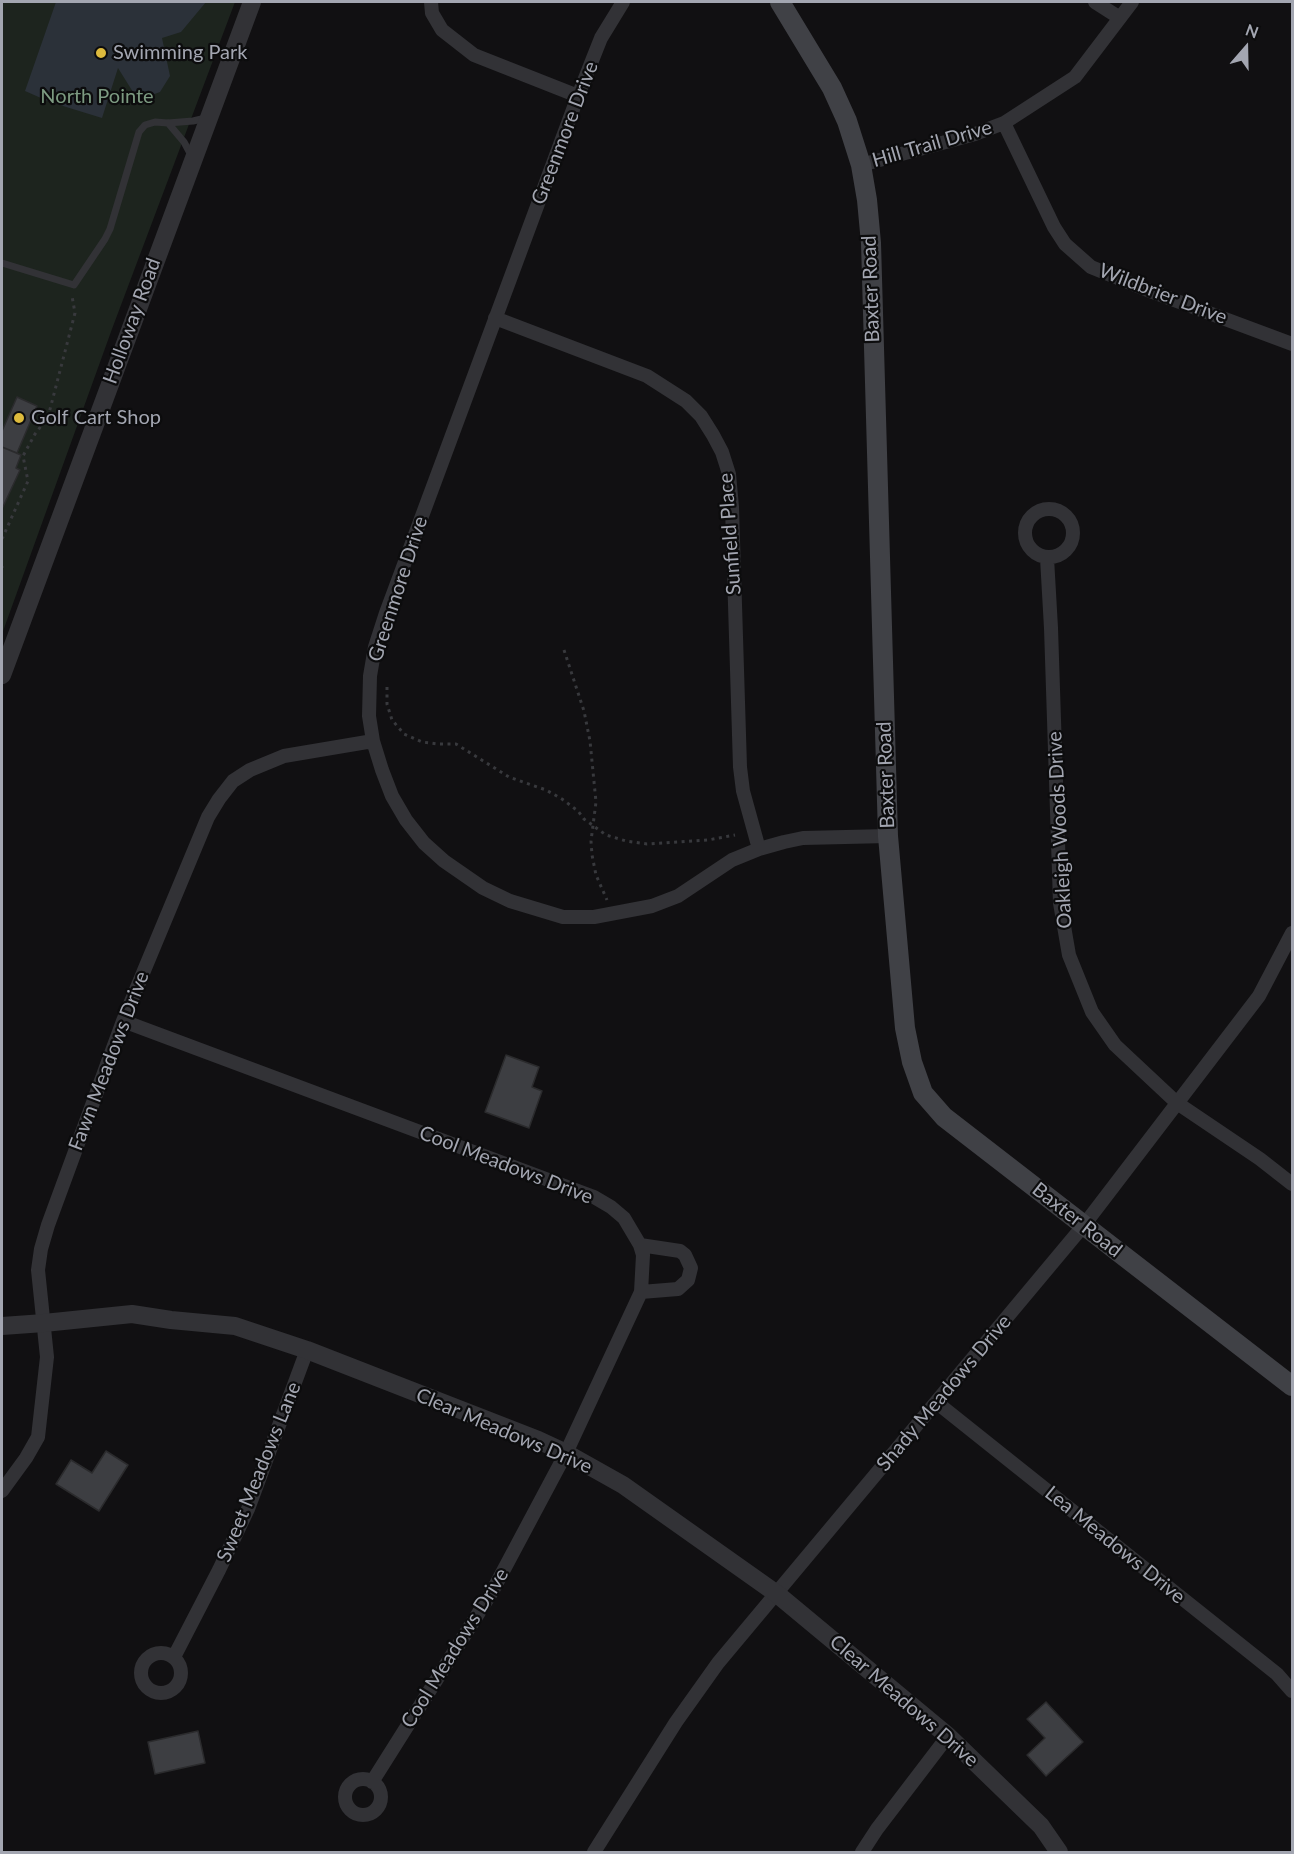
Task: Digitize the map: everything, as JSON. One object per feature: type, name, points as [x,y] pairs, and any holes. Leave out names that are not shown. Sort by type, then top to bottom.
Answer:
[{"type":"main road","name":"Baxter Road","points":[[780,2],[832,88],[847,121],[861,165],[867,200],[871,243],[888,836],[905,1028],[912,1062],[923,1093],[944,1118],[1293,1386]]},
{"type":"street","name":"Holloway Road","points":[[2,675],[252,2]]},
{"type":"street","points":[[432,2],[432,12],[442,30],[474,55],[578,96]]},
{"type":"street","name":"Greenmore Drive","points":[[623,2],[601,38],[578,96],[386,613],[375,647],[370,676],[369,716],[373,741],[392,796],[406,820],[424,843],[444,861],[483,888],[510,901],[563,916],[594,917],[652,906],[678,896],[732,860],[759,849],[803,838],[888,836]]},
{"type":"street","points":[[1095,2],[1120,18]]},
{"type":"street","name":"Hill Trail Drive","points":[[861,165],[975,134],[1004,123],[1075,77],[1132,2]]},
{"type":"street","name":"Wildbrier Drive","points":[[1004,123],[1054,227],[1065,244],[1091,267],[1293,344]]},
{"type":"street","name":"Sunfield Place","points":[[495,318],[647,376],[686,401],[701,416],[722,452],[729,474],[732,507],[740,767],[743,792],[759,849]]},
{"type":"street","name":"Oakleigh Woods Drive","points":[[1047,558],[1060,903],[1069,955],[1092,1012],[1115,1045],[1177,1103],[1293,1184]]},
{"type":"street","name":"Fawn Meadows Drive","points":[[2,1491],[38,1437],[47,1357],[38,1270],[48,1225],[123,1021],[208,817],[233,782],[250,770],[284,756],[373,741]]},
{"type":"street","name":"Shady Meadows Drive","points":[[594,1852],[676,1722],[718,1663],[1084,1226],[1259,996],[1293,933]]},
{"type":"street","name":"Cool Meadows Drive","points":[[123,1021],[594,1197],[624,1218],[640,1245],[643,1255],[641,1292],[566,1453],[493,1590],[372,1782]]},
{"type":"street","points":[[640,1245],[680,1251],[685,1255],[691,1268],[688,1280],[678,1289],[641,1292]]},
{"type":"street","name":"Clear Meadows Drive","points":[[2,1326],[132,1314],[235,1326],[308,1350],[566,1453],[623,1485],[777,1594],[948,1736],[1041,1826],[1059,1852]]},
{"type":"street","name":"Sweet Meadows Lane","points":[[174,1657],[248,1509],[308,1350]]},
{"type":"street","name":"Lea Meadows Drive","points":[[936,1402],[1277,1674],[1293,1691]]},
{"type":"street","points":[[862,1852],[948,1736]]},
{"type":"lane","points":[[2,263],[74,285],[110,229],[139,132],[145,125],[154,122],[193,121],[208,117]]},
{"type":"lane","points":[[168,123],[184,142],[193,158]]},
{"type":"path","points":[[2,539],[28,481],[23,456],[48,417],[75,313],[72,294]]},
{"type":"path","points":[[564,650],[584,711],[590,741],[596,802],[591,841],[592,855],[596,875],[607,900]]},
{"type":"path","points":[[387,687],[387,704],[392,720],[404,734],[423,742],[456,744],[508,777],[546,790],[562,799],[606,835],[626,841],[647,843],[708,840],[735,835]]},
{"type":"green space","name":"North Pointe","points":[[2,2],[235,2],[112,329],[2,634]]},
{"type":"shaded area","name":"Swimming Park","points":[[56,2],[206,2],[181,32],[162,38],[170,76],[160,92],[138,100],[118,68],[102,118],[50,102],[25,91]]},
{"type":"building","name":"Golf Cart Shop","points":[[17,397],[37,406],[17,453],[2,447],[2,431]]},
{"type":"building","points":[[2,447],[21,455],[16,468],[20,470],[2,509]]},
{"type":"building","points":[[506,1055],[539,1067],[532,1087],[542,1091],[529,1128],[485,1112]]},
{"type":"building","points":[[106,1451],[128,1465],[99,1511],[56,1484],[71,1460],[92,1473]]},
{"type":"building","points":[[1046,1702],[1083,1742],[1046,1776],[1027,1755],[1045,1738],[1027,1719]]},
{"type":"building","points":[[198,1731],[205,1763],[155,1774],[148,1742]]},
{"type":"place","name":"Swimming Park","points":[[101,53]]},
{"type":"place","name":"Golf Cart Shop","points":[[19,418]]}]
